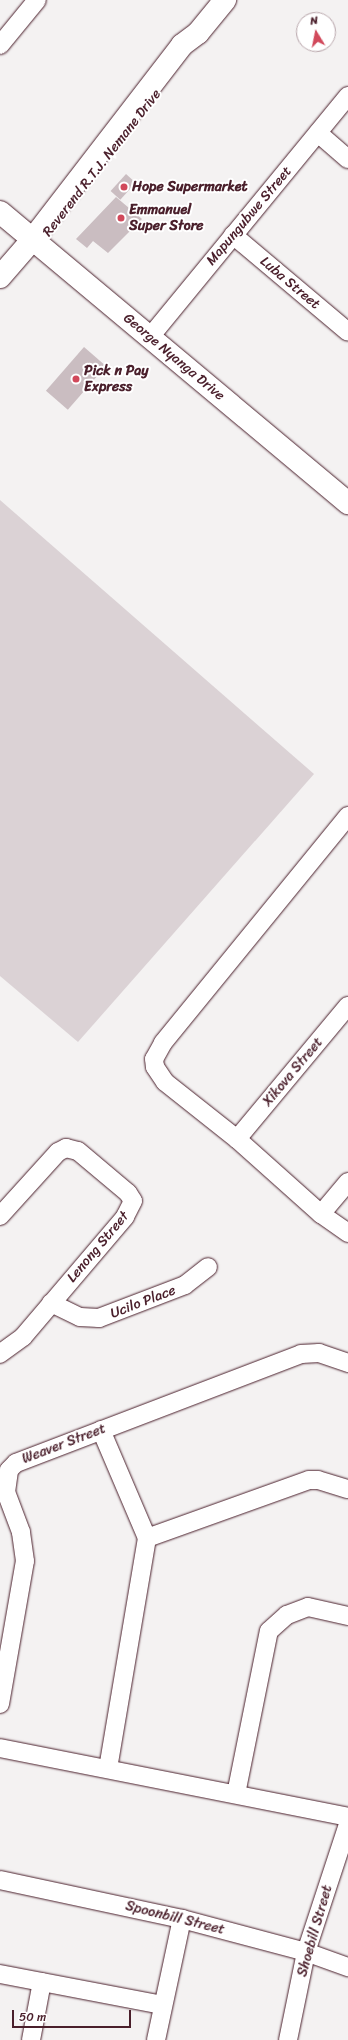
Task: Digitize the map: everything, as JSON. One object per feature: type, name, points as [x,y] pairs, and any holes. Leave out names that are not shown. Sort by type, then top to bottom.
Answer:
[{"type":"street","points":[[0,45],[37,0]]},
{"type":"street","name":"Reverend R.T.J. Nemane Drive","points":[[0,288],[182,45],[198,33],[225,0]]},
{"type":"street","name":"Mapungubwe Street","points":[[150,337],[348,96]]},
{"type":"street","points":[[318,133],[348,159]]},
{"type":"street","name":"George Nyanga Drive","points":[[0,212],[348,503]]},
{"type":"street","name":"Luba Street","points":[[233,235],[348,332]]},
{"type":"street","name":"Reverend R.T.J. Nemane Drive","points":[[0,277],[35,242]]},
{"type":"street","points":[[348,816],[157,1051],[155,1067],[165,1082],[237,1139],[321,1214],[348,1233]]},
{"type":"street","name":"Xikova Street","points":[[237,1139],[348,1006]]},
{"type":"street","name":"Lenong Street","points":[[0,1216],[58,1152],[66,1148],[78,1151],[132,1197],[132,1205],[125,1217],[23,1337],[0,1354]]},
{"type":"street","points":[[321,1214],[348,1182]]},
{"type":"street","name":"Ucilo Place","points":[[51,1303],[80,1317],[99,1318],[185,1286],[208,1268]]},
{"type":"street","name":"Weaver Street","points":[[0,1704],[25,1561],[21,1532],[6,1492],[9,1470],[24,1458],[301,1354],[319,1353],[348,1363]]},
{"type":"street","points":[[101,1430],[147,1538],[108,1770]]},
{"type":"street","points":[[147,1538],[309,1480],[318,1480],[348,1489]]},
{"type":"street","points":[[236,1794],[269,1631],[287,1615],[308,1607],[348,1616]]},
{"type":"street","points":[[0,1748],[348,1817]]},
{"type":"street","name":"Shoebill Street","points":[[288,2040],[306,1952],[348,1824]]},
{"type":"street","name":"Spoonbill Street","points":[[0,1880],[182,1919],[306,1952],[348,1967]]},
{"type":"street","points":[[156,2040],[182,1919]]},
{"type":"street","points":[[0,1974],[163,2005]]},
{"type":"street","points":[[31,2040],[42,1982]]},
{"type":"shaded area","points":[[0,500],[314,774],[78,1042],[0,976]]},
{"type":"building","name":"Hope Supermarket","points":[[126,174],[136,183],[120,200],[111,191]]},
{"type":"building","points":[[116,197],[142,219],[108,253],[93,241],[87,248],[76,239]]},
{"type":"building","name":"Pick n Pay Express","points":[[84,347],[106,366],[68,410],[46,391]]},
{"type":"place","name":"Hope Supermarket","points":[[124,187]]},
{"type":"place","name":"Emmanuel Super Store","points":[[121,218]]},
{"type":"place","name":"Pick n Pay Express","points":[[76,379]]}]
